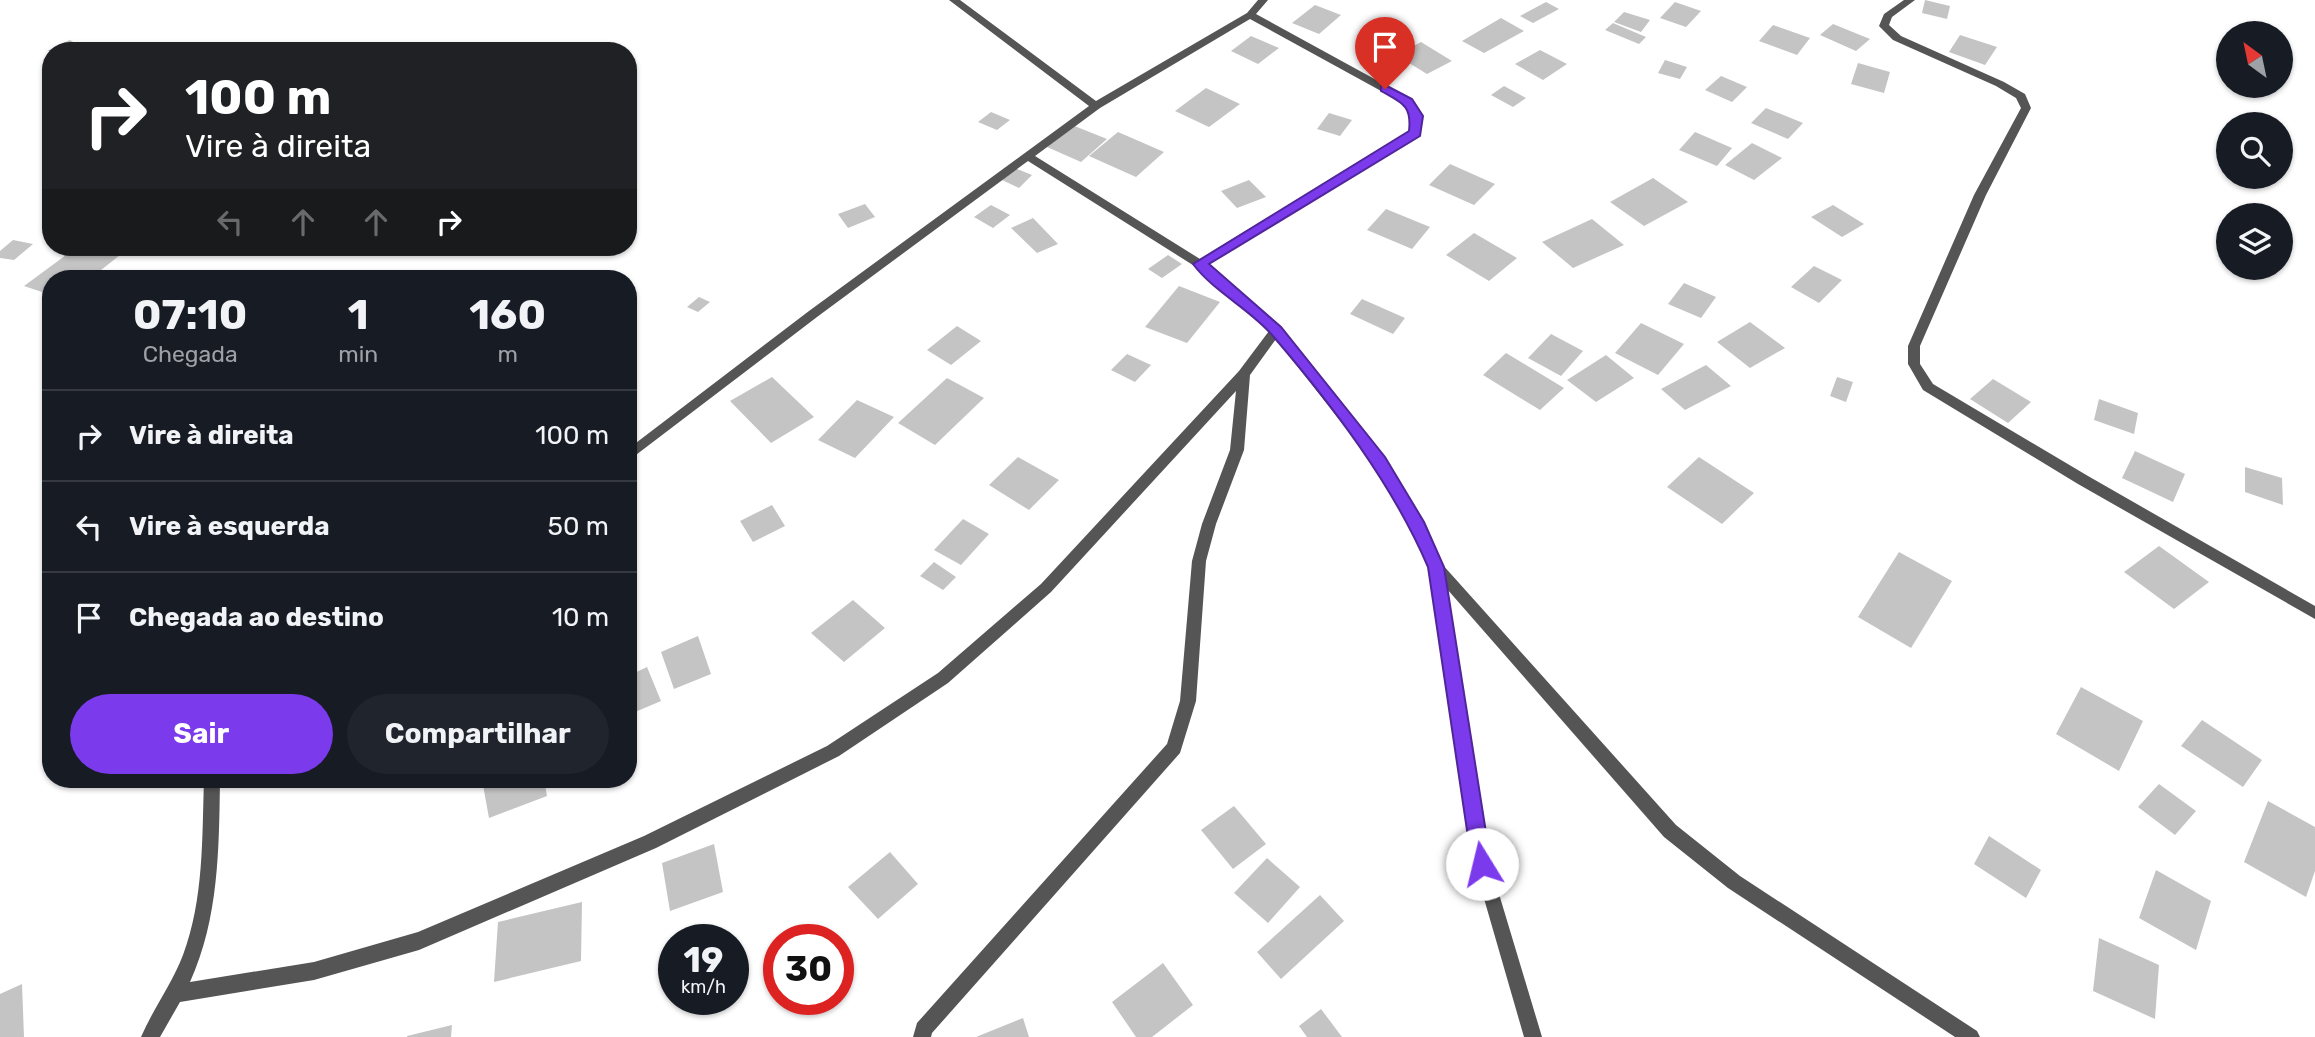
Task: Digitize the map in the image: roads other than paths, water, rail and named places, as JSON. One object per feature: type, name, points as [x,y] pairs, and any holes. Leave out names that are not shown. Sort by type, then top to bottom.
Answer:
[{"type":"street","points":[[954,0],[1096,106]]},
{"type":"street","points":[[637,449],[813,314],[1096,106],[1250,15],[1263,0]]},
{"type":"street","points":[[1910,0],[1887,16],[1884,26],[1897,38],[2021,96],[2026,108],[1980,195],[1914,346],[1914,364],[1928,387],[2082,480],[2315,614]]},
{"type":"street","points":[[1200,264],[1415,133],[1417,116],[1407,101],[1250,15]]},
{"type":"street","points":[[1028,156],[1200,264],[1276,330],[1380,461],[1419,527],[1436,567],[1482,864],[1533,1037]]},
{"type":"street","points":[[174,994],[314,971],[419,941],[650,842],[832,751],[943,678],[1046,588],[1244,374],[1276,330]]},
{"type":"street","points":[[922,1037],[923,1029],[1174,748],[1188,701],[1199,561],[1209,524],[1237,450],[1244,374]]},
{"type":"street","points":[[1436,567],[1670,831],[1734,883],[1970,1037]]},
{"type":"street","points":[[150,1037],[174,994],[197,941],[211,865],[212,788]]}]
